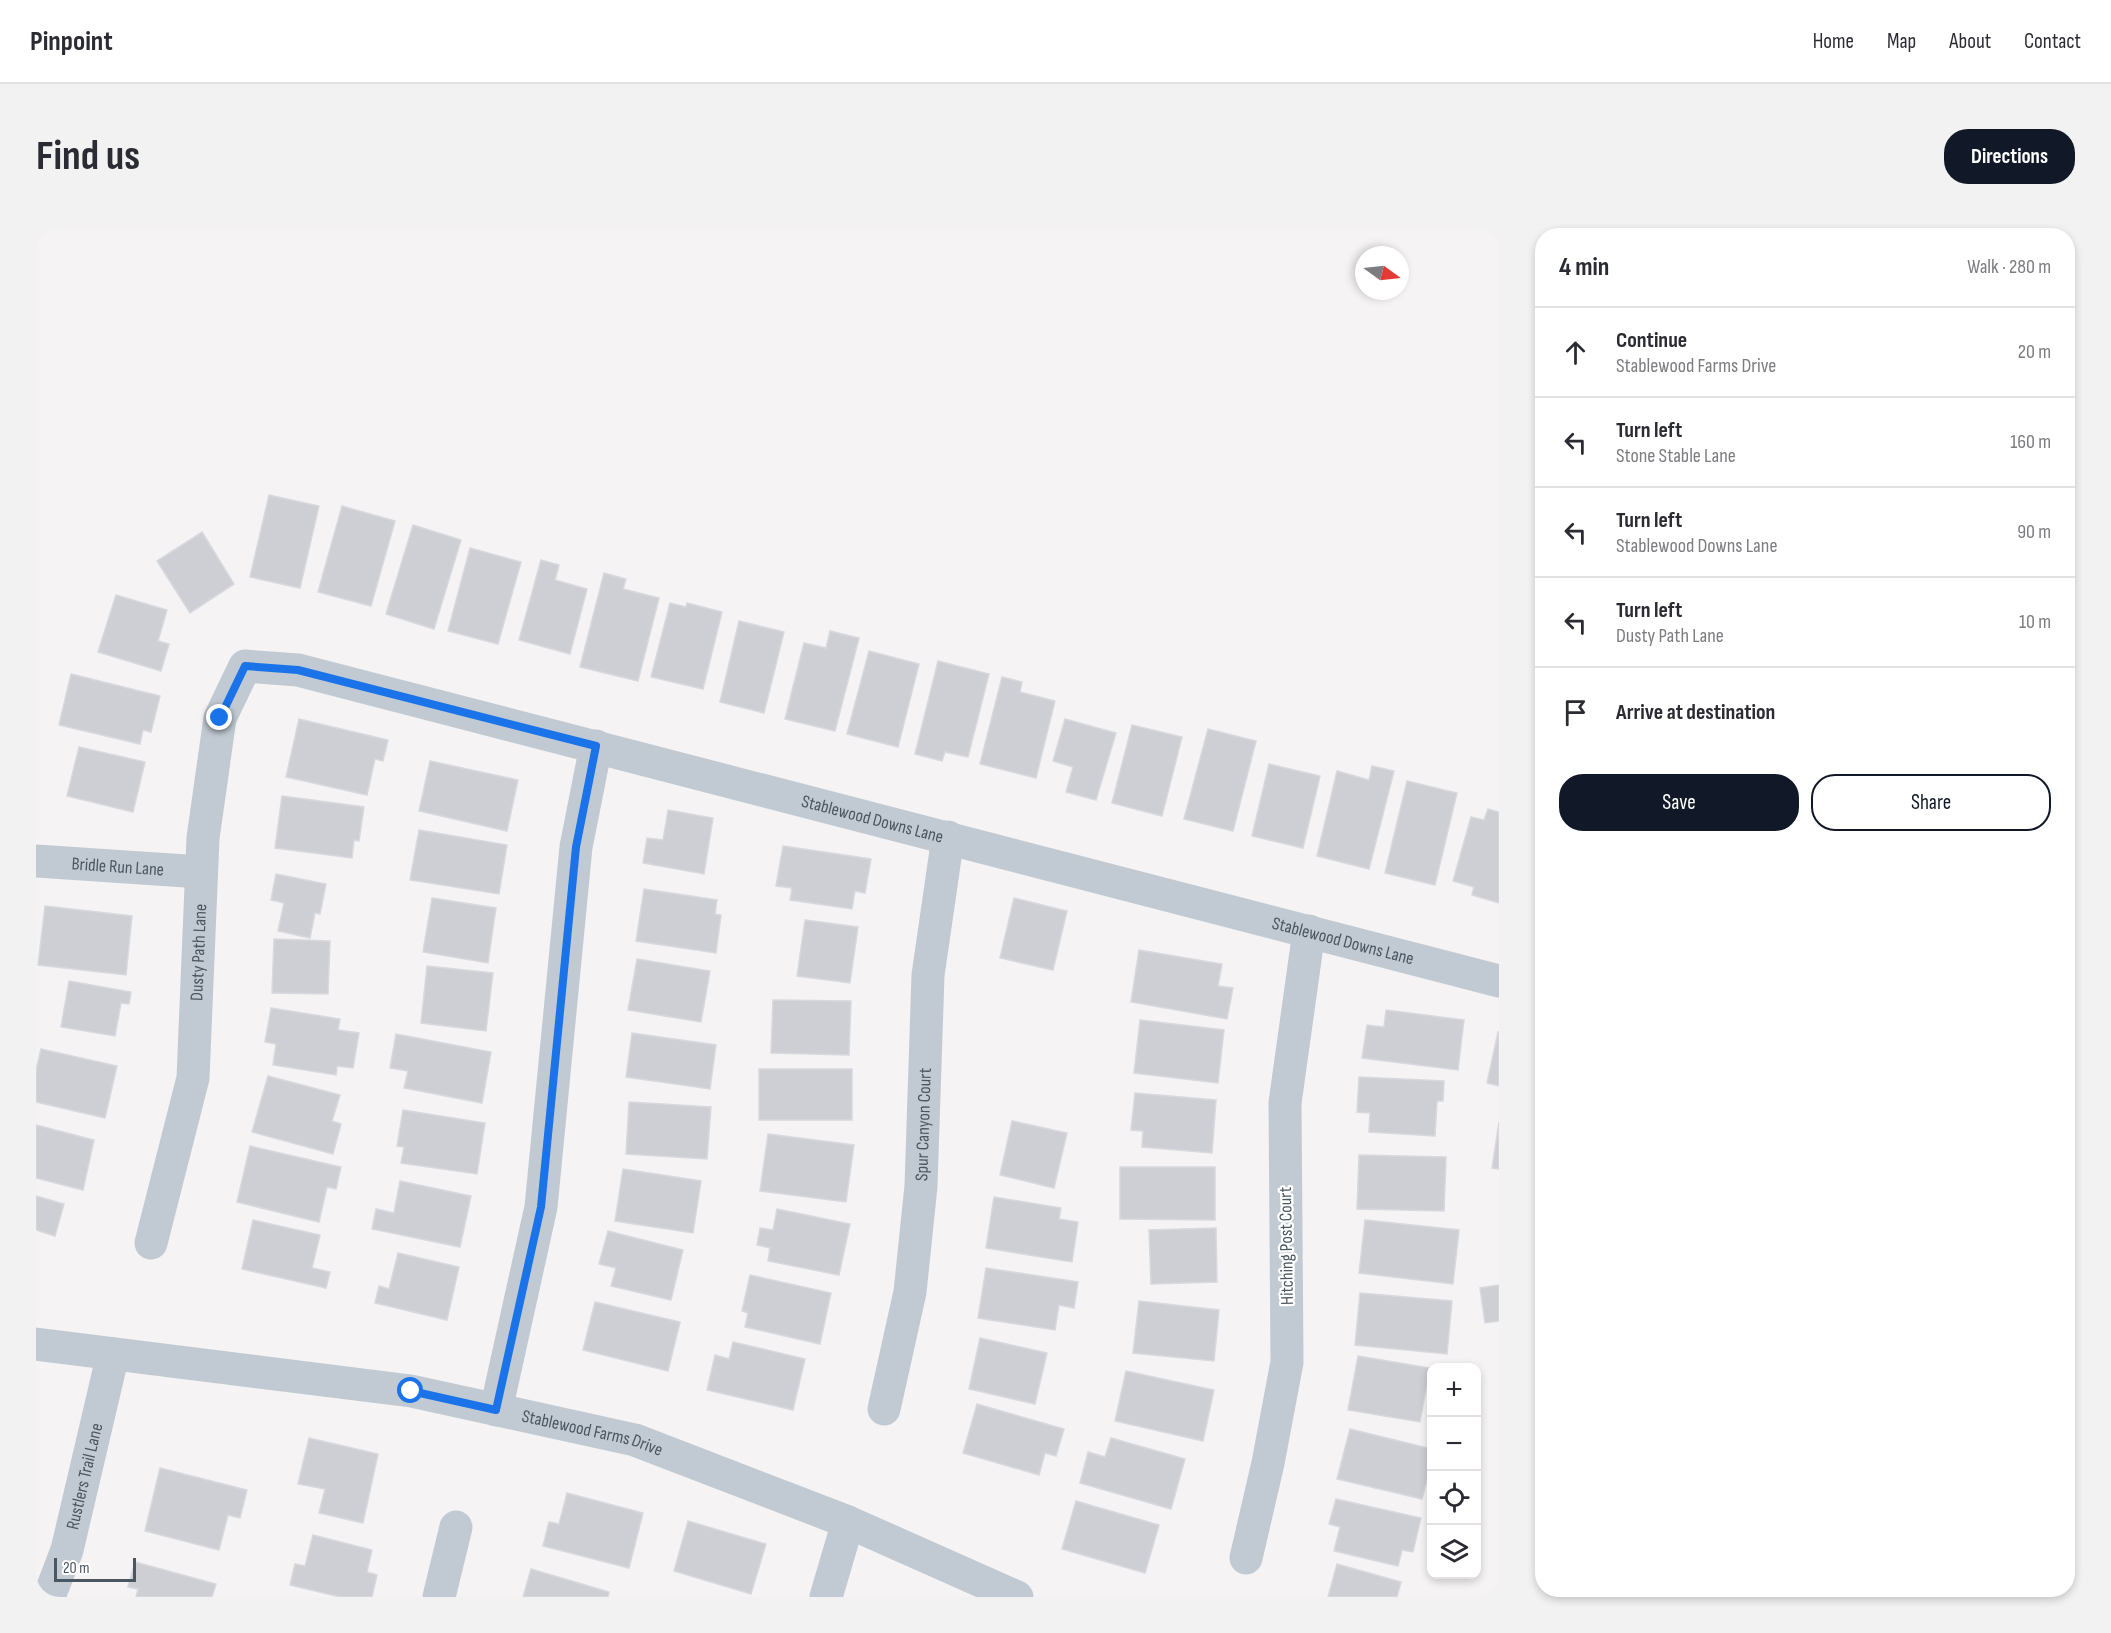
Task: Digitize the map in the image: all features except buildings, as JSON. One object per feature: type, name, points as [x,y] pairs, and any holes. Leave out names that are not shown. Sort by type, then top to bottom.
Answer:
[{"type":"street","name":"Stablewood Downs Lane","points":[[245,666],[298,670],[1499,981]]},
{"type":"street","name":"Dusty Path Lane","points":[[151,1243],[193,1078],[203,838],[220,718],[245,666]]},
{"type":"street","points":[[496,1410],[541,1207],[576,847],[596,746]]},
{"type":"street","name":"Spur Canyon Court","points":[[884,1409],[910,1292],[921,1186],[928,975],[948,837]]},
{"type":"street","name":"Bridle Run Lane","points":[[36,861],[201,872]]},
{"type":"street","name":"Hitching Post Court","points":[[1246,1558],[1268,1463],[1287,1362],[1285,1102],[1309,931]]},
{"type":"street","name":"Stablewood Farms Drive","points":[[36,1344],[411,1391],[634,1440],[848,1522],[1017,1597]]},
{"type":"street","name":"Rustlers Trail Lane","points":[[49,1597],[67,1550],[113,1354]]},
{"type":"street","points":[[826,1597],[848,1522]]},
{"type":"street","points":[[439,1597],[456,1527]]},
{"type":"route","points":[[220,718],[245,666],[298,670],[596,746],[576,847],[541,1207],[496,1410],[411,1391]]}]
